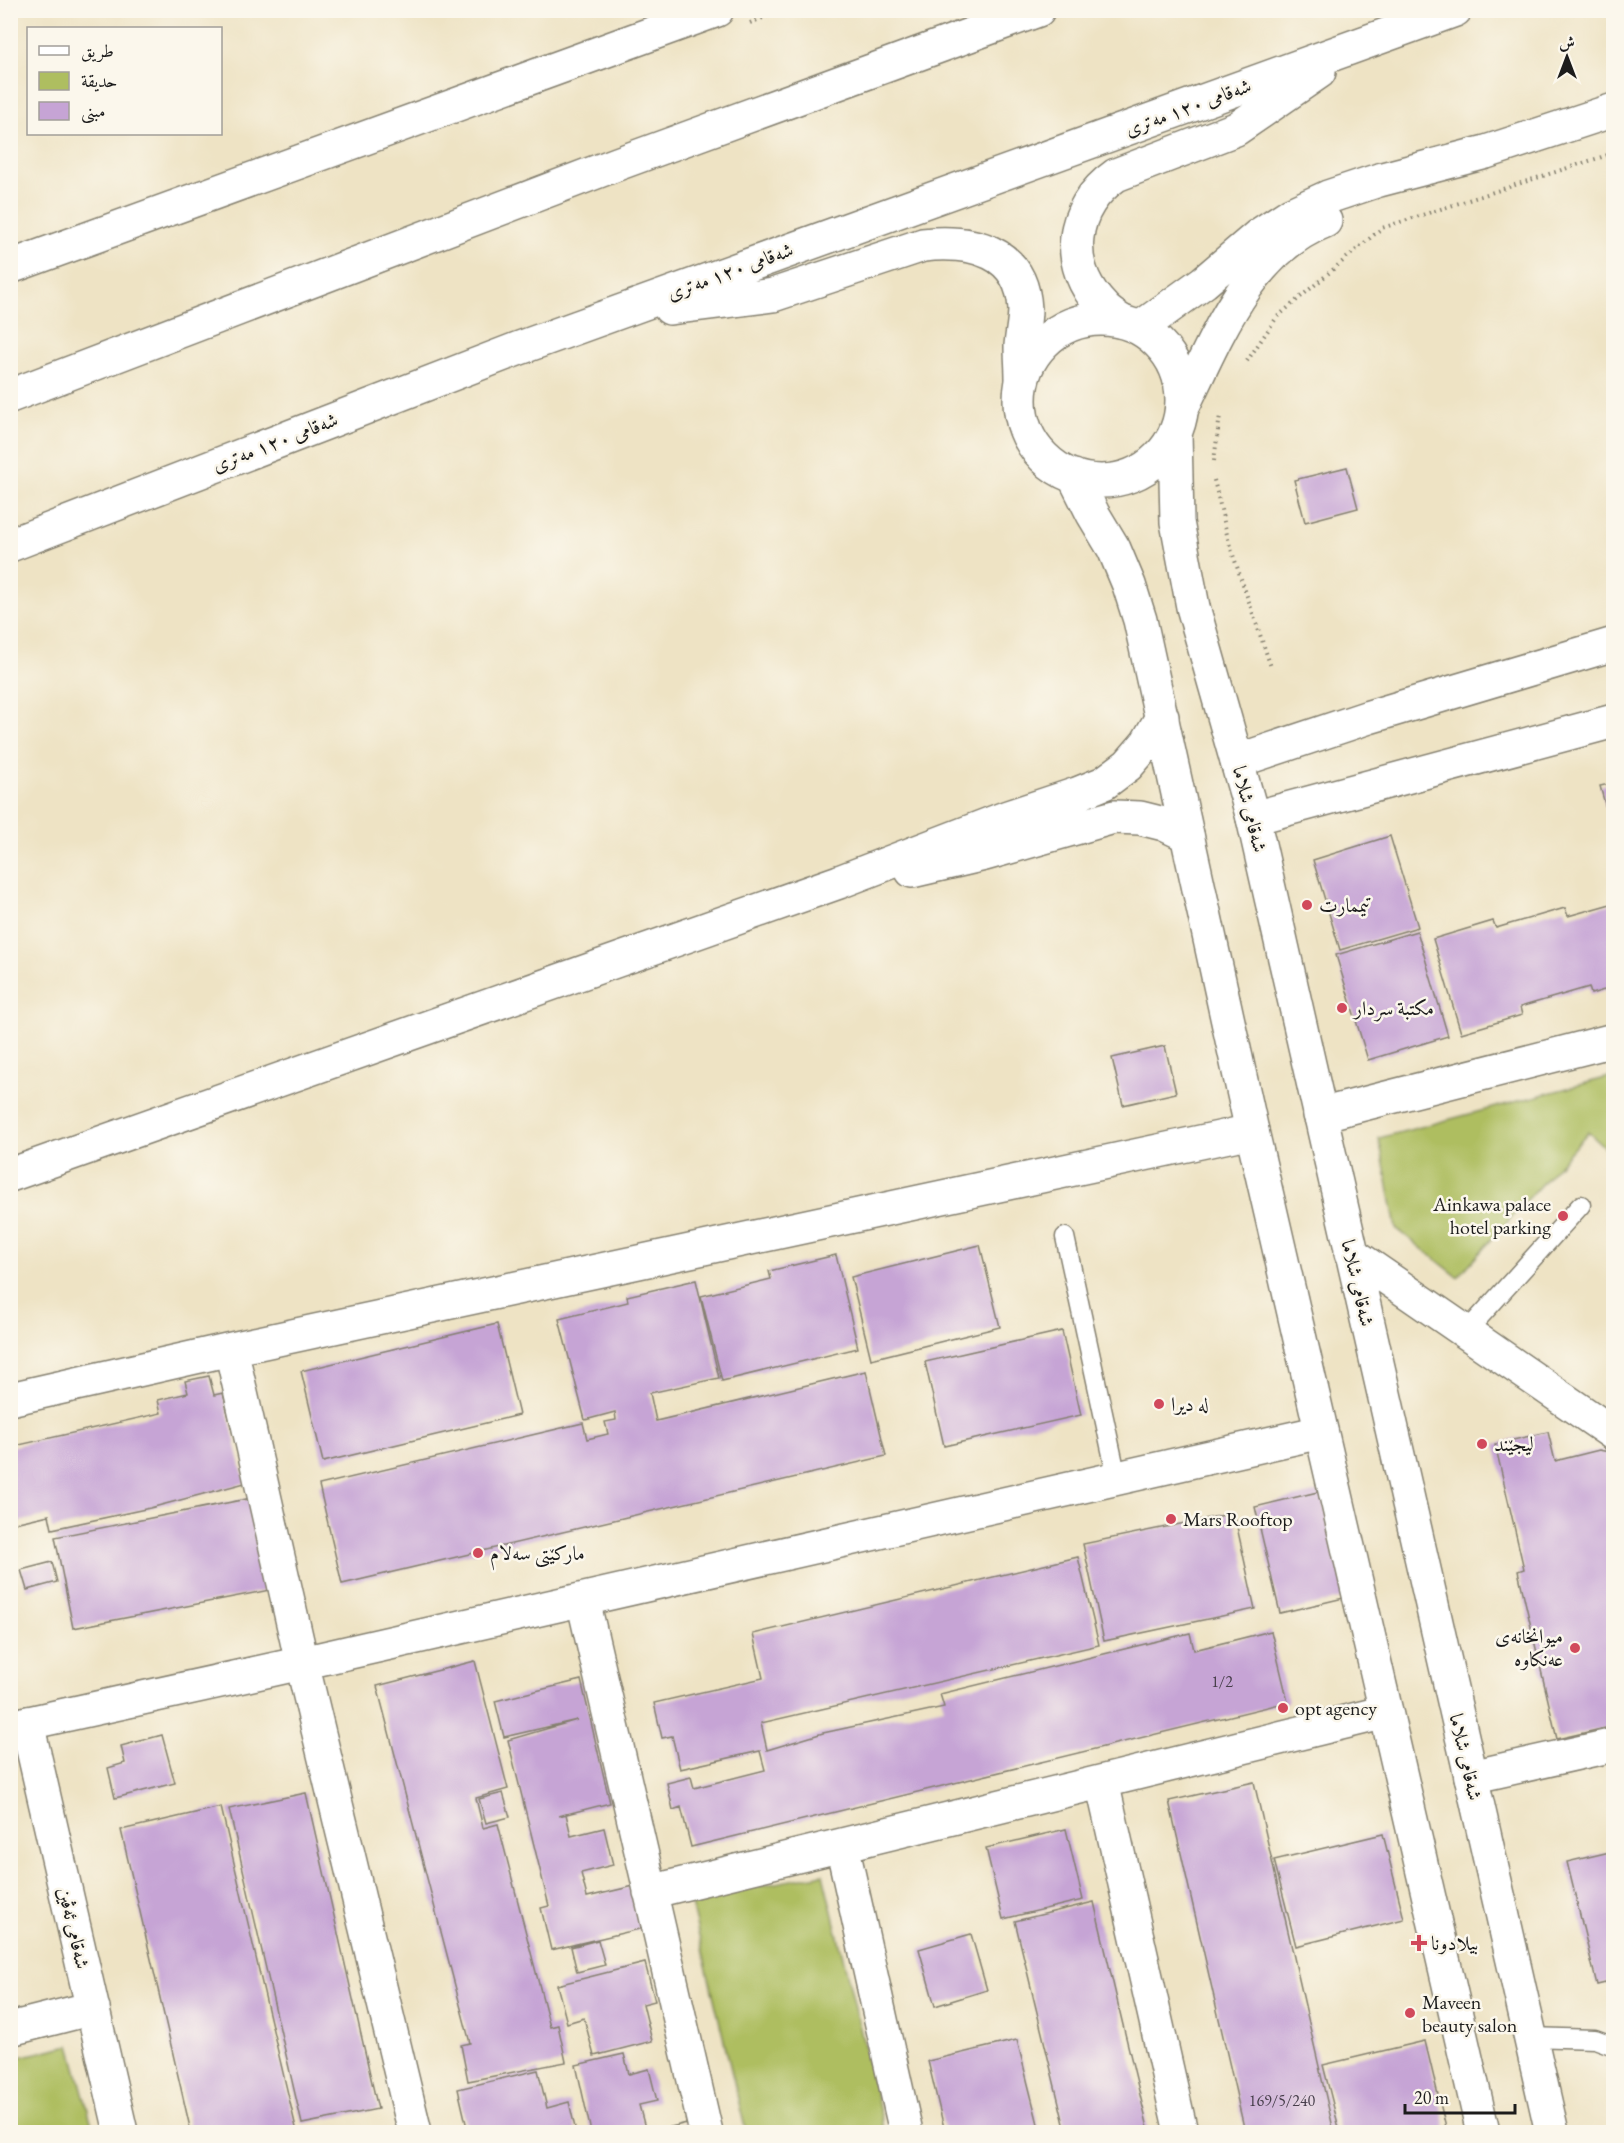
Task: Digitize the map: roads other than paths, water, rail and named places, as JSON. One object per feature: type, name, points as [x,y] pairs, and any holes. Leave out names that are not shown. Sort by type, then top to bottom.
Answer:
[{"type":"main road","points":[[10,267],[717,10]]},
{"type":"main road","points":[[10,396],[617,164],[1038,10]]},
{"type":"main road","name":"شەقامی ١٢٠ مەتری","points":[[10,545],[517,348],[1455,10]]},
{"type":"main road","name":"شەقامی شلاما","points":[[1358,45],[1236,129],[1123,172],[1104,183],[1094,194],[1079,221],[1076,251],[1078,265],[1091,292],[1104,308],[1159,343],[1173,362],[1180,384],[1177,522],[1193,607],[1253,818],[1552,2133]]},
{"type":"main road","points":[[1022,378],[1033,354],[1052,335],[1075,322],[1102,319],[1131,325],[1204,282],[1259,235],[1291,214],[1379,180],[1486,152],[1614,110]]},
{"type":"main road","points":[[608,315],[773,295],[923,244],[964,244],[984,248],[1000,257],[1014,272],[1022,289],[1025,309],[1019,402],[1024,426],[1035,448],[1052,465],[1074,476],[1098,481],[1121,478],[1143,468],[1161,453],[1233,306],[1253,277],[1293,238],[1311,226],[1436,181],[1486,152]]},
{"type":"main road","points":[[1074,476],[1114,549],[1140,620],[1252,1131],[1484,2133]]},
{"type":"main road","points":[[1237,761],[1369,717],[1614,644]]},
{"type":"main road","points":[[10,1175],[839,882],[933,845],[1077,794],[1104,783],[1128,765],[1147,743],[1161,717]]},
{"type":"main road","points":[[1253,818],[1614,721]]},
{"type":"main road","points":[[839,882],[920,869],[985,854],[1114,818],[1140,818],[1164,824],[1187,835]]},
{"type":"main road","points":[[1320,1115],[1614,1040]]},
{"type":"main road","points":[[10,1399],[231,1349],[1252,1131]]},
{"type":"main road","points":[[1351,1253],[1614,1434]]},
{"type":"main road","points":[[231,1349],[302,1663],[415,2133]]},
{"type":"main road","points":[[19,1725],[1322,1432]]},
{"type":"main road","points":[[583,1599],[706,2133]]},
{"type":"main road","points":[[650,1892],[1386,1712]]},
{"type":"main road","name":"شەقامی ئەڤین","points":[[19,1725],[93,2008],[121,2133]]},
{"type":"main road","points":[[1471,1777],[1614,1745]]},
{"type":"main road","points":[[1102,1782],[1181,2133]]},
{"type":"main road","points":[[842,1845],[906,2133]]},
{"type":"main road","points":[[10,2029],[93,2008]]},
{"type":"lane","points":[[1466,1332],[1581,1205]]},
{"type":"lane","points":[[1065,1237],[1118,1478]]},
{"type":"lane","points":[[1530,2037],[1595,2038],[1614,2046]]},
{"type":"place","name":"تیممارت","points":[[1307,905]]},
{"type":"place","name":"مكتبة سردار","points":[[1342,1008]]},
{"type":"place","name":"Ainkawa palace hotel parking","points":[[1563,1216]]},
{"type":"place","name":"له ديرا","points":[[1159,1404]]},
{"type":"place","name":"لیجێند","points":[[1482,1444]]},
{"type":"place","name":"Mars Rooftop","points":[[1171,1519]]},
{"type":"place","name":"مارکێتی سەلام","points":[[478,1553]]},
{"type":"place","name":"میوانخانەی عەنکاوە","points":[[1575,1648]]},
{"type":"place","name":"opt agency","points":[[1283,1708]]},
{"type":"place","name":"بیلادونا","points":[[1419,1943]]},
{"type":"place","name":"Maveen beauty salon","points":[[1410,2013]]}]
